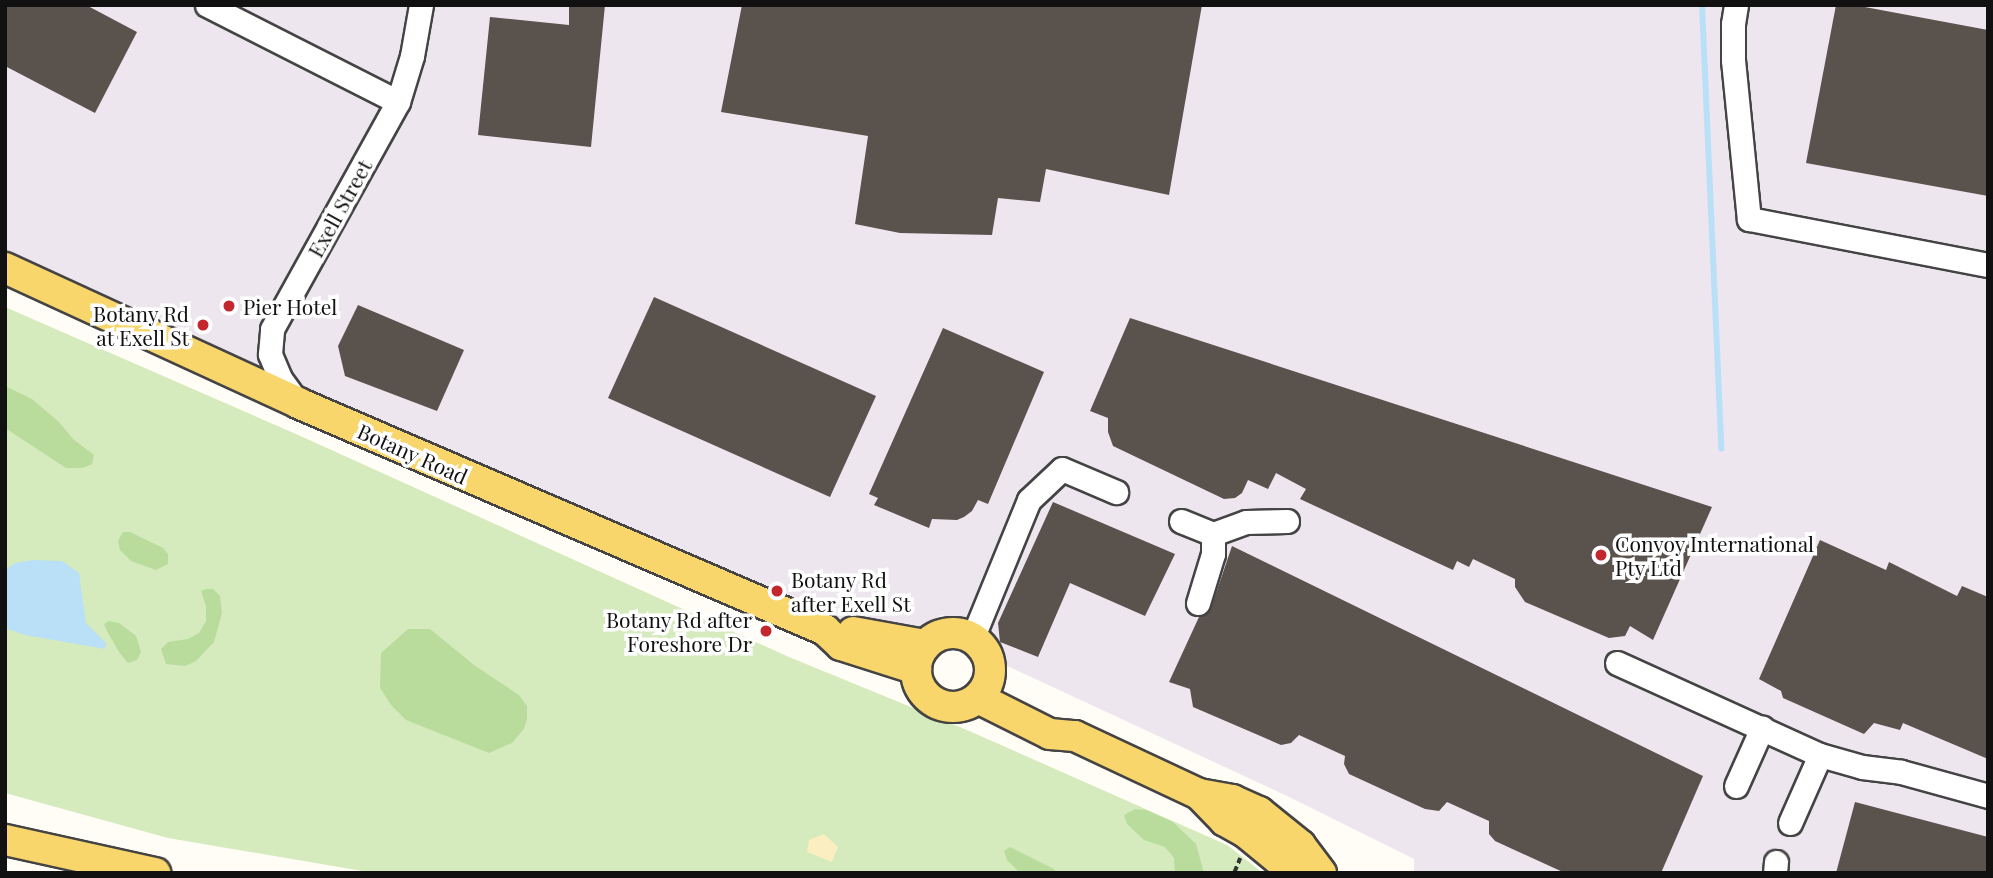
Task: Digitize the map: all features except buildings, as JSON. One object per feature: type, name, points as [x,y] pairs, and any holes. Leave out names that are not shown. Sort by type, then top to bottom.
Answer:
[{"type":"main road","name":"Botany Road","points":[[5,268],[298,403],[825,630],[841,645],[921,657]]},
{"type":"main road","points":[[984,688],[987,655],[972,639],[947,634],[921,657],[918,681],[932,701],[956,707],[984,688],[1012,695],[1058,717],[1075,736],[1199,794],[1232,800],[1259,812],[1300,845],[1314,872]]},
{"type":"main road","points":[[1199,794],[1225,821],[1260,844],[1314,872]]},
{"type":"main road","points":[[5,840],[155,873]]},
{"type":"main road","points":[[1260,844],[1282,873]]},
{"type":"street","points":[[208,5],[398,102]]},
{"type":"street","name":"Exell Street","points":[[298,403],[280,378],[270,355],[272,329],[398,102],[412,56],[421,5]]},
{"type":"street","points":[[1736,5],[1733,60],[1749,219],[1988,265]]},
{"type":"street","points":[[972,639],[1030,500],[1062,468],[1115,492]]},
{"type":"street","points":[[1181,521],[1213,534],[1246,522],[1287,521]]},
{"type":"street","points":[[1198,603],[1213,554],[1213,534]]},
{"type":"street","points":[[1617,663],[1821,755],[1862,767],[1901,772],[1988,796]]},
{"type":"street","points":[[1736,786],[1762,728]]},
{"type":"street","points":[[1790,822],[1821,755]]},
{"type":"shaded area","points":[[5,5],[1988,5],[1988,873],[1414,873],[1414,859],[1285,795],[1001,663],[994,632],[942,615],[920,626],[896,630],[819,626],[5,268]]},
{"type":"green space","points":[[5,307],[296,434],[789,657],[967,730],[1227,845],[1263,873],[374,873],[168,838],[5,793]]},
{"type":"green space","points":[[5,386],[32,399],[59,422],[73,439],[94,455],[92,464],[83,468],[66,468],[5,428]]},
{"type":"green space","points":[[123,532],[130,532],[163,548],[168,554],[168,564],[156,570],[131,561],[120,550],[118,541]]},
{"type":"green space","points":[[213,589],[220,596],[222,613],[214,642],[196,661],[185,666],[166,664],[161,649],[168,642],[188,639],[199,633],[206,621],[206,606],[201,591]]},
{"type":"green space","points":[[109,621],[119,623],[136,636],[141,652],[137,660],[128,663],[119,652],[104,624]]},
{"type":"green space","points":[[408,629],[430,629],[474,665],[519,695],[527,706],[527,719],[524,729],[512,743],[489,753],[406,720],[391,705],[380,688],[381,653]]},
{"type":"green space","points":[[1135,809],[1146,810],[1173,822],[1196,844],[1204,873],[1175,873],[1174,858],[1165,847],[1144,840],[1127,824],[1124,815]]},
{"type":"green space","points":[[1010,847],[1054,869],[1056,873],[1020,873],[1007,860],[1004,851]]},
{"type":"sand","points":[[824,834],[838,847],[832,862],[807,852],[809,840]]},
{"type":"water","points":[[33,560],[62,561],[79,573],[86,623],[106,643],[105,649],[25,635],[5,628],[5,570],[15,563]]},
{"type":"waterway","points":[[1702,5],[1721,449]]},
{"type":"place","name":"Pier Hotel","points":[[229,306]]},
{"type":"place","name":"Botany Rd at Exell St","points":[[203,325]]},
{"type":"place","name":"Convoy International Pty Ltd","points":[[1601,555]]},
{"type":"place","name":"Botany Rd after Exell St","points":[[777,591]]},
{"type":"place","name":"Botany Rd after Foreshore Dr","points":[[766,631]]}]
